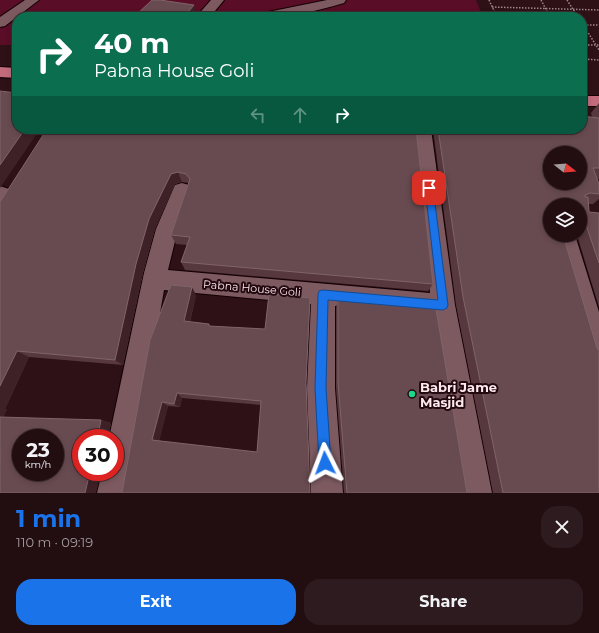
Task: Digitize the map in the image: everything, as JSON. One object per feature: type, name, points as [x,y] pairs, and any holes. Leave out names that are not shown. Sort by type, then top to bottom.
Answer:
[{"type":"highway","points":[[0,72],[12,73]]},
{"type":"highway","points":[[587,101],[599,101]]},
{"type":"street","points":[[16,12],[33,0]]},
{"type":"street","points":[[207,12],[218,0]]},
{"type":"street","points":[[290,12],[317,7],[340,0]]},
{"type":"street","points":[[0,23],[12,15]]},
{"type":"street","points":[[423,134],[443,305],[476,493]]},
{"type":"street","points":[[114,493],[156,273],[167,229],[182,190]]},
{"type":"street","points":[[566,242],[599,352]]},
{"type":"street","name":"Pabna House Goli","points":[[156,279],[443,305]]},
{"type":"street","points":[[323,295],[321,388],[327,493]]},
{"type":"path","points":[[489,0],[495,12]]},
{"type":"path","points":[[541,0],[548,12]]},
{"type":"path","points":[[567,0],[575,12]]},
{"type":"path","points":[[492,6],[599,10]]},
{"type":"path","points":[[587,24],[599,25]]},
{"type":"path","points":[[587,32],[599,50]]},
{"type":"path","points":[[587,45],[599,45]]},
{"type":"path","points":[[587,59],[599,60]]},
{"type":"shaded area","points":[[0,0],[476,0],[481,12],[12,12],[12,45],[0,45]]},
{"type":"building","points":[[152,0],[194,5],[188,12],[139,12]]},
{"type":"building","points":[[0,91],[12,92],[12,134],[22,134],[0,165]]},
{"type":"building","points":[[587,117],[599,118],[599,168],[593,168],[599,184],[599,194],[590,193],[585,195],[585,197],[588,197],[589,212],[599,213],[599,263],[587,228],[587,198],[543,198],[543,242],[565,242],[599,351],[599,493],[503,493],[463,297],[439,134],[587,134]]},
{"type":"building","points":[[44,134],[417,134],[433,284],[181,262],[190,237],[171,235],[190,179],[186,174],[178,172],[171,174],[149,219],[136,264],[115,360],[17,351],[0,386],[0,202]]},
{"type":"building","points":[[171,285],[192,287],[184,321],[209,324],[209,326],[265,329],[269,294],[310,298],[306,383],[310,493],[122,493],[150,340]],"holes":[[[177,393],[261,401],[257,452],[152,440],[162,402],[174,404]]]},
{"type":"building","points":[[338,300],[436,309],[467,493],[347,493],[338,383]]},
{"type":"building","points":[[0,417],[101,420],[99,429],[72,429],[72,481],[88,481],[85,493],[0,493]]},
{"type":"place","name":"Babri Jame Masjid","points":[[412,394]]},
{"type":"route","points":[[325,463],[321,388],[323,295],[443,305],[429,188]]}]
